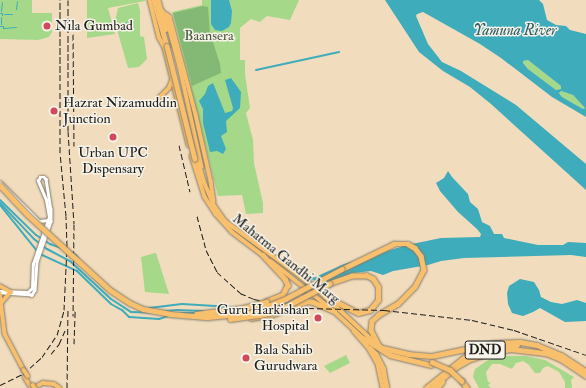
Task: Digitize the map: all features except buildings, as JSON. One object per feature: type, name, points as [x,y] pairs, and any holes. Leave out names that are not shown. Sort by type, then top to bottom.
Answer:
[{"type":"highway","points":[[154,0],[165,32]]},
{"type":"highway","name":"Mahatma Gandhi Marg","points":[[158,0],[160,8]]},
{"type":"highway","points":[[160,8],[199,175]]},
{"type":"highway","points":[[159,14],[158,22],[165,48]]},
{"type":"highway","points":[[196,159],[203,180]]},
{"type":"highway","points":[[0,187],[88,272],[118,296],[144,309],[178,314],[217,317],[257,311],[285,300],[342,269],[394,244],[408,244],[415,248],[421,256],[424,270],[418,282],[407,296],[374,319],[370,327],[378,344]]},
{"type":"highway","points":[[0,187],[38,228],[93,279],[114,297],[131,307],[152,314],[169,317],[216,320],[271,315],[307,301],[334,311]]},
{"type":"highway","points":[[178,314],[217,312],[266,302],[283,295],[288,285],[280,273],[263,255]]},
{"type":"highway","points":[[243,318],[269,313],[288,306],[329,284],[358,275],[367,276],[373,279],[378,290],[376,303],[367,311],[354,313],[324,295]]},
{"type":"highway","points":[[363,338],[390,355],[432,364]]},
{"type":"highway","points":[[384,348],[422,356],[432,356],[494,343],[508,342],[537,345],[561,355],[586,371]]},
{"type":"highway","name":"DND","points":[[434,386],[444,373],[466,356],[493,348],[511,345],[531,346],[546,349]]},
{"type":"highway","points":[[370,348],[381,363],[386,388]]},
{"type":"highway","points":[[384,348],[399,355],[432,364],[448,372],[467,388]]},
{"type":"highway","points":[[434,386],[444,380],[456,367],[470,359],[493,352],[528,350],[546,353],[561,359],[586,376]]},
{"type":"highway","name":"DND","points":[[426,388],[434,386],[456,367]]},
{"type":"highway","points":[[423,388],[435,377],[444,373]]},
{"type":"highway","points":[[461,382],[464,388]]},
{"type":"main road","name":"Mahatma Gandhi Marg","points":[[150,0],[159,37],[165,48],[196,170],[199,175],[205,197],[216,214],[232,232],[334,311],[363,338],[378,364],[383,388]]},
{"type":"main road","name":"Mahatma Gandhi Marg","points":[[160,8],[165,14],[180,67],[191,114],[203,180],[214,205],[225,221],[299,275],[384,348]]},
{"type":"main road","points":[[165,14],[170,17],[196,115],[211,181],[214,205]]},
{"type":"main road","points":[[170,69],[180,67]]},
{"type":"main road","points":[[159,98],[169,88],[172,78]]},
{"type":"main road","points":[[182,116],[191,114]]},
{"type":"main road","points":[[0,286],[10,293],[4,298],[1,312],[7,338],[35,387],[45,385],[58,387]]},
{"type":"main road","points":[[0,293],[2,305]]},
{"type":"main road","points":[[353,328],[359,338],[370,348]]},
{"type":"street","points":[[0,293],[32,295],[34,293],[37,278],[37,262],[50,219],[51,209],[46,188],[46,178],[40,177],[38,182],[44,193],[49,209],[50,219]]},
{"type":"street","points":[[0,182],[39,221],[50,219]]},
{"type":"street","points":[[0,187],[46,233]]},
{"type":"street","points":[[10,293],[30,291],[33,279],[34,261],[44,239]]},
{"type":"green space","points":[[0,0],[32,0],[32,13],[52,13],[52,32],[49,37],[38,40],[0,39]]},
{"type":"green space","points":[[87,0],[145,1],[108,8],[115,34],[87,38]]},
{"type":"green space","name":"Baansera","points":[[202,0],[299,0],[290,20],[267,16],[260,22],[251,19],[240,28],[240,60],[245,60],[245,74],[250,108],[246,113],[253,140],[254,163],[263,203],[263,213],[246,214],[242,195],[218,196],[172,12],[202,5]]},
{"type":"green space","points":[[138,3],[140,11],[140,36],[144,37],[147,59],[139,67],[128,68],[114,19],[118,8]]},
{"type":"green space","points":[[203,6],[208,7],[210,33],[220,64],[221,73],[192,86],[173,13]]},
{"type":"green space","points":[[528,60],[561,86],[561,89],[556,90],[528,69],[523,61]]},
{"type":"green space","points":[[561,91],[573,95],[585,108],[583,109],[562,97],[559,92]]},
{"type":"green space","points":[[156,253],[169,294],[145,292],[141,257]]},
{"type":"green space","points":[[346,355],[350,363],[330,373],[324,366]]},
{"type":"green space","points":[[503,356],[526,356],[545,360],[574,377],[571,380],[572,388],[565,388],[565,382],[559,372],[548,366],[543,368],[540,373],[535,373],[528,364],[523,361],[516,363],[512,369],[500,364],[492,364],[486,372],[488,382],[491,383],[488,385],[491,388],[479,388],[473,377],[475,369],[488,360]]},
{"type":"water","points":[[211,0],[229,0],[232,11],[231,23],[229,27],[222,31],[215,30],[211,24]]},
{"type":"water","name":"Yamuna River","points":[[385,0],[539,0],[543,4],[547,20],[556,25],[566,26],[570,30],[586,34],[586,117],[552,97],[480,44],[423,12],[417,14],[416,16],[428,44],[442,62],[461,71],[516,105],[586,164],[586,190],[491,104],[470,87],[443,71],[419,52]],"holes":[[[528,60],[561,86],[561,89],[556,90],[528,69],[523,63],[523,61]],[[561,91],[573,95],[585,108],[583,109],[562,97],[559,93]]]},
{"type":"water","points":[[231,78],[241,92],[240,108],[226,121],[227,132],[221,136],[226,149],[223,154],[217,151],[210,152],[203,123],[203,109],[199,101],[205,94],[208,86],[213,83],[225,113],[232,111],[233,108],[225,80]]},
{"type":"water","points":[[448,171],[468,194],[470,202],[478,209],[482,222],[490,226],[494,234],[502,234],[504,238],[538,245],[563,245],[568,242],[586,243],[586,257],[571,255],[464,258],[393,271],[383,275],[371,271],[353,273],[323,288],[313,278],[344,264],[407,245],[441,238],[480,237],[481,234],[477,229],[458,212],[440,191],[436,183],[444,178]]},
{"type":"water","points":[[520,279],[534,282],[541,297],[551,302],[562,304],[577,300],[586,303],[586,321],[565,322],[540,308],[523,316],[512,313],[508,304],[507,293],[509,286]]},
{"type":"waterway","points":[[16,9],[17,1]]},
{"type":"waterway","points":[[1,11],[2,2]]},
{"type":"waterway","points":[[4,14],[12,14]]},
{"type":"waterway","points":[[1,17],[1,24]]},
{"type":"waterway","points":[[124,23],[130,22]]},
{"type":"waterway","points":[[0,26],[3,26],[3,28],[16,27]]},
{"type":"waterway","points":[[256,70],[339,52]]},
{"type":"waterway","points":[[0,200],[36,235],[50,244],[61,248]]},
{"type":"waterway","points":[[0,203],[34,239],[47,249],[71,262],[111,299],[131,312],[156,313]]},
{"type":"waterway","points":[[0,205],[37,251]]},
{"type":"waterway","points":[[71,252],[78,258]]},
{"type":"waterway","points":[[40,254],[77,271],[111,304],[122,310],[129,317],[159,319],[171,315]]},
{"type":"waterway","points":[[93,277],[107,290]]},
{"type":"waterway","points":[[304,286],[313,278],[323,287]]},
{"type":"waterway","points":[[303,295],[319,285]]},
{"type":"waterway","points":[[306,299],[314,295]]},
{"type":"waterway","points":[[261,310],[288,303]]},
{"type":"waterway","points":[[149,308],[182,304],[232,307]]},
{"type":"waterway","points":[[166,311],[203,311]]},
{"type":"waterway","points":[[181,313],[196,313]]},
{"type":"railway","points":[[0,385],[23,374],[42,357],[57,335],[64,310],[67,246],[66,216],[60,153],[60,0]]},
{"type":"railway","points":[[68,0],[68,131],[74,224],[73,316]]},
{"type":"railway","points":[[73,34],[74,146]]},
{"type":"railway","points":[[179,145],[190,192]]},
{"type":"railway","points":[[197,216],[206,250],[217,272],[240,293],[254,299],[279,305],[308,308],[384,310],[472,320],[514,330],[586,355]]},
{"type":"railway","points":[[67,388],[68,308]]},
{"type":"railway","points":[[74,344],[75,310]]},
{"type":"railway","points":[[51,354],[59,344],[66,328]]},
{"type":"place","name":"Nila Gumbad","points":[[47,26]]},
{"type":"place","name":"Hazrat Nizamuddin Junction","points":[[54,111]]},
{"type":"place","name":"Urban UPC Dispensary","points":[[113,137]]},
{"type":"place","name":"Guru Harkishan Hospital","points":[[318,318]]},
{"type":"place","name":"Bala Sahib Gurudwara","points":[[246,358]]}]
